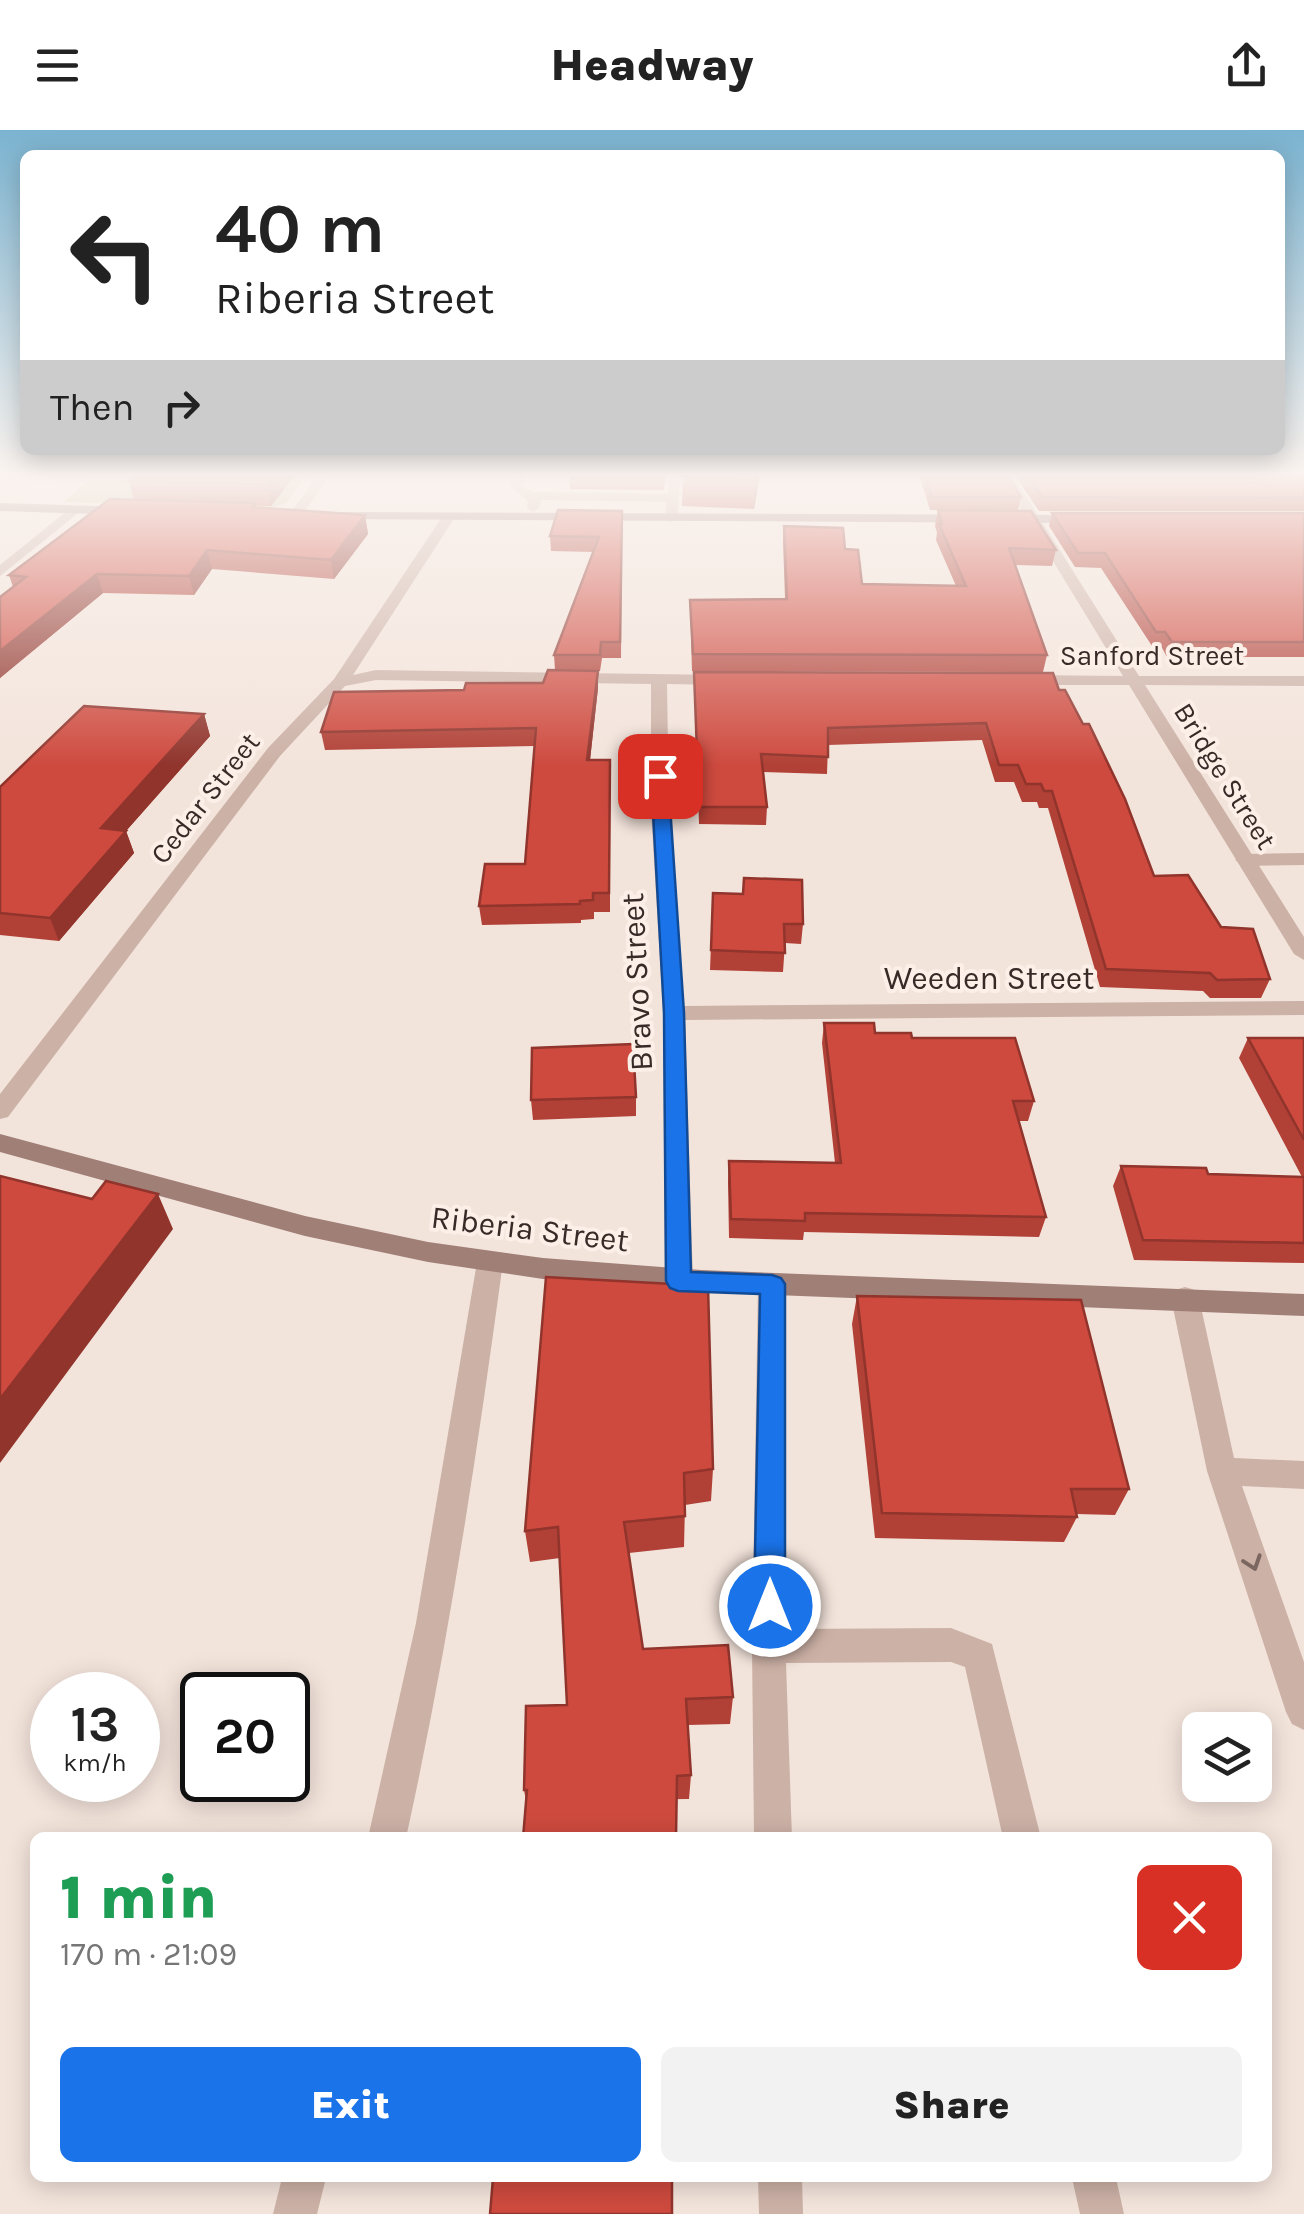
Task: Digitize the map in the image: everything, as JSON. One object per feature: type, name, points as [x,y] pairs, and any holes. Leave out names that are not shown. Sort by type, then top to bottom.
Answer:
[{"type":"street","name":"Cedar Street","points":[[0,1111],[274,752],[340,682],[413,571]]},
{"type":"street","name":"Bridge Street","points":[[1065,571],[1304,954]]},
{"type":"street","points":[[340,682],[376,675],[738,680]]},
{"type":"street","name":"Bravo Street","points":[[660,680],[660,808],[674,1013],[678,1281]]},
{"type":"street","name":"Sanford Street","points":[[1014,680],[1304,680]]},
{"type":"street","points":[[1245,860],[1304,859]]},
{"type":"street","name":"Weeden Street","points":[[674,1013],[1304,1008]]},
{"type":"street","name":"Riberia Street","points":[[0,1143],[235,1211],[358,1240],[490,1262],[678,1281],[1304,1305]]},
{"type":"street","points":[[388,1832],[410,1743],[453,1518],[490,1262]]},
{"type":"street","points":[[772,1284],[769,1646],[773,1832]]},
{"type":"street","points":[[1186,1298],[1222,1470],[1304,1712]]},
{"type":"street","points":[[1222,1470],[1304,1475]]},
{"type":"street","points":[[769,1646],[951,1645],[980,1656],[990,1682],[1021,1832]]},
{"type":"street","points":[[295,2214],[303,2182]]},
{"type":"street","points":[[780,2182],[781,2214]]},
{"type":"street","points":[[1095,2182],[1102,2214]]},
{"type":"building","points":[[14,571],[192,571],[189,576],[97,574],[0,651],[0,597],[26,577],[9,575]]},
{"type":"building","points":[[586,571],[621,571],[620,642],[601,642],[600,655],[554,655]]},
{"type":"building","points":[[786,571],[861,571],[862,584],[966,586],[960,571],[1017,571],[1047,655],[693,654],[690,600],[787,599]]},
{"type":"building","points":[[1117,571],[1304,571],[1304,642],[1172,642],[1165,632],[1156,632]]},
{"type":"building","points":[[548,670],[598,671],[587,760],[610,760],[609,893],[593,893],[593,900],[580,904],[479,906],[485,864],[525,864],[536,728],[321,732],[334,692],[464,690],[466,683],[543,683]]},
{"type":"building","points":[[694,672],[1053,673],[1059,690],[1065,690],[1083,724],[1089,724],[1125,799],[1154,876],[1188,875],[1221,927],[1253,929],[1270,979],[1217,980],[1210,973],[1106,969],[1052,791],[1044,791],[1041,784],[1026,784],[1018,765],[999,765],[986,723],[828,728],[828,757],[761,754],[767,807],[699,807]]},
{"type":"building","points":[[84,706],[204,714],[101,828],[126,831],[50,918],[0,913],[0,787]]},
{"type":"building","points":[[744,878],[802,880],[803,924],[784,924],[785,953],[711,950],[713,893],[743,894]]},
{"type":"building","points":[[824,1023],[874,1023],[875,1033],[911,1033],[912,1038],[1015,1038],[1034,1101],[1013,1101],[1046,1217],[805,1213],[805,1221],[731,1219],[729,1161],[841,1163]]},
{"type":"building","points":[[1248,1038],[1304,1038],[1304,1140]]},
{"type":"building","points":[[633,1044],[636,1097],[531,1100],[532,1048]]},
{"type":"building","points":[[1121,1166],[1206,1168],[1208,1174],[1304,1177],[1304,1243],[1143,1240]]},
{"type":"building","points":[[0,1176],[92,1199],[106,1181],[158,1194],[0,1399]]},
{"type":"building","points":[[546,1277],[708,1286],[713,1469],[684,1473],[685,1516],[624,1522],[643,1649],[728,1645],[733,1697],[686,1699],[691,1775],[677,1776],[676,1832],[524,1832],[526,1706],[567,1705],[558,1527],[525,1531]]},
{"type":"building","points":[[857,1296],[1081,1300],[1129,1489],[1071,1489],[1077,1517],[882,1513]]},
{"type":"building","points":[[493,2182],[672,2182],[672,2214],[490,2214]]},
{"type":"route","points":[[660,776],[674,1013],[678,1281],[772,1284],[770,1606]]}]
